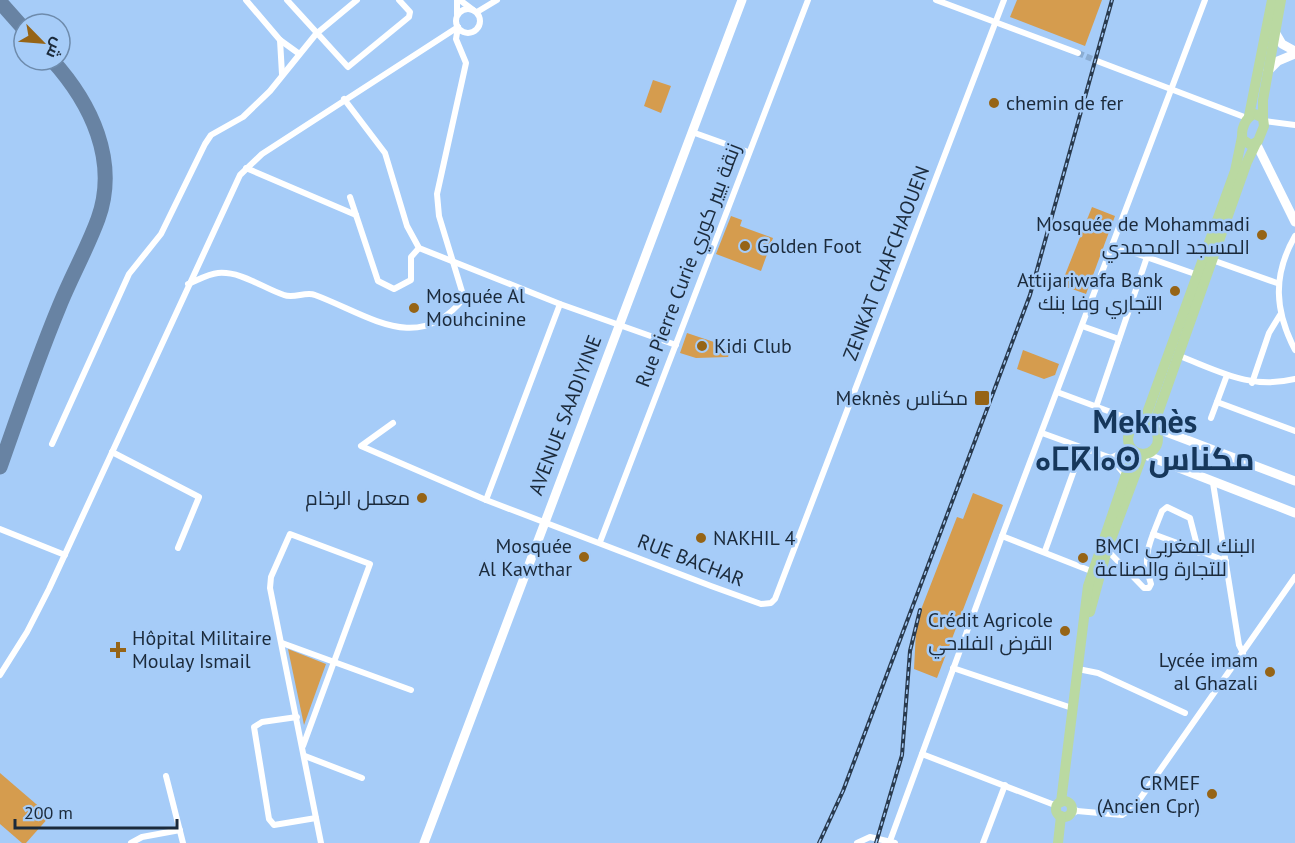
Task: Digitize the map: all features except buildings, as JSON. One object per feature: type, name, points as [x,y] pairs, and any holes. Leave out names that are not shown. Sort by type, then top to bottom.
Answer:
[{"type":"main road","name":"AVENUE SAADIYINE","points":[[424,843],[742,0]]},
{"type":"main road","points":[[1148,426],[1235,171],[1272,0]]},
{"type":"main road","points":[[1148,426],[1177,355],[1264,119],[1268,71],[1281,0]]},
{"type":"main road","points":[[1275,32],[1282,44],[1295,52]]},
{"type":"main road","points":[[1268,71],[1278,61],[1295,52]]},
{"type":"main road","points":[[1248,117],[1255,114],[1264,119]]},
{"type":"main road","points":[[1242,137],[1248,144],[1256,143]]},
{"type":"main road","points":[[1256,143],[1294,213]]},
{"type":"main road","points":[[1136,451],[1152,452],[1158,444],[1158,435],[1148,426]]},
{"type":"main road","points":[[1295,481],[1148,426],[1131,431],[1129,440],[1136,451],[1213,483],[1295,513]]},
{"type":"main road","points":[[1058,843],[1067,809],[1072,708],[1082,617],[1091,571],[1136,451]]},
{"type":"main road","points":[[1064,843],[1089,618],[1136,451]]},
{"type":"street","points":[[246,0],[280,40],[298,53]]},
{"type":"street","points":[[287,0],[348,67],[409,17],[410,12],[399,0]]},
{"type":"street","points":[[345,0],[350,6]]},
{"type":"street","points":[[52,444],[126,280],[161,234],[211,135],[243,117],[316,34],[357,0]]},
{"type":"street","points":[[459,0],[477,14]]},
{"type":"street","points":[[195,269],[211,274],[232,275],[288,296],[311,293],[362,315],[412,329],[425,328],[442,321],[464,298],[437,204],[440,181],[466,68],[466,58],[459,44],[457,18],[459,0]]},
{"type":"street","name":"Rue Pierre Curie زنقة بيير كوري","points":[[600,542],[808,0]]},
{"type":"street","points":[[936,0],[1078,53]]},
{"type":"street","name":"ZENKAT CHAFCHAOUEN","points":[[771,603],[775,599],[848,413],[1004,0]]},
{"type":"street","points":[[857,843],[870,840],[893,842],[953,668],[1205,0]]},
{"type":"street","points":[[477,14],[496,1]]},
{"type":"street","points":[[457,18],[465,10],[477,14]]},
{"type":"street","points":[[458,27],[464,32],[476,30],[477,14]]},
{"type":"street","points":[[0,675],[27,632],[65,555],[195,269],[233,188],[246,168],[262,154],[344,99],[458,27]]},
{"type":"street","points":[[459,44],[464,32]]},
{"type":"street","points":[[280,40],[282,74]]},
{"type":"street","points":[[1097,61],[1248,117]]},
{"type":"street","points":[[344,99],[385,153],[407,226],[419,248],[618,326],[676,345]]},
{"type":"street","points":[[1264,119],[1295,125]]},
{"type":"street","points":[[692,132],[748,152]]},
{"type":"street","points":[[246,168],[356,215]]},
{"type":"street","points":[[350,197],[378,281],[394,289],[411,280],[411,257],[419,248]]},
{"type":"street","points":[[1295,236],[1277,283],[1280,315],[1295,350]]},
{"type":"street","points":[[1112,245],[1198,275]]},
{"type":"street","points":[[1096,407],[1147,257]]},
{"type":"street","points":[[1212,260],[1277,283]]},
{"type":"street","points":[[188,284],[211,274]]},
{"type":"street","points":[[486,500],[560,304]]},
{"type":"street","points":[[1252,383],[1269,333],[1280,315]]},
{"type":"street","points":[[1082,326],[1119,339]]},
{"type":"street","points":[[1177,355],[1252,383],[1273,384],[1295,379]]},
{"type":"street","points":[[1211,418],[1227,375]]},
{"type":"street","points":[[1057,392],[1148,426]]},
{"type":"street","points":[[1217,402],[1295,431]]},
{"type":"street","name":"RUE BACHAR","points":[[393,423],[360,446],[486,500],[760,604],[771,603]]},
{"type":"street","points":[[1042,433],[1110,458],[1126,476]]},
{"type":"street","points":[[1045,551],[1082,448]]},
{"type":"street","points":[[1110,458],[1136,451]]},
{"type":"street","points":[[112,452],[199,497],[178,548]]},
{"type":"street","points":[[1213,483],[1239,645],[1243,653]]},
{"type":"street","points":[[1107,550],[1144,588],[1149,588],[1150,583],[1145,564],[1162,511],[1168,507],[1191,520],[1199,553]]},
{"type":"street","points":[[0,529],[65,555]]},
{"type":"street","points":[[303,746],[370,564],[290,534],[271,577],[270,588],[321,843]]},
{"type":"street","points":[[1153,534],[1199,553],[1226,561]]},
{"type":"street","points":[[1002,536],[1091,571]]},
{"type":"street","points":[[922,754],[1067,809],[1122,815],[1131,811],[1292,587],[1295,577]]},
{"type":"street","points":[[282,643],[411,690]]},
{"type":"street","points":[[953,668],[1072,708]]},
{"type":"street","points":[[1083,670],[1098,673],[1185,712]]},
{"type":"street","points":[[297,717],[262,722],[254,727],[269,819],[274,825],[316,818]]},
{"type":"street","points":[[305,756],[362,778]]},
{"type":"street","points":[[166,776],[183,843]]},
{"type":"street","points":[[983,843],[1005,785]]},
{"type":"street","points":[[131,843],[142,837],[180,830]]},
{"type":"shaded area","points":[[1017,0],[1102,0],[1085,46],[1010,17]]},
{"type":"shaded area","points":[[653,80],[671,86],[661,113],[644,106]]},
{"type":"shaded area","points":[[1092,207],[1115,216],[1086,294],[1061,285]]},
{"type":"shaded area","name":"Golden Foot","points":[[731,216],[742,220],[740,226],[773,238],[761,271],[716,254]]},
{"type":"shaded area","name":"Kidi Club","points":[[687,333],[723,345],[722,347],[731,350],[728,357],[696,358],[680,353]]},
{"type":"shaded area","points":[[1023,350],[1059,364],[1055,375],[1044,379],[1017,369]]},
{"type":"shaded area","points":[[973,493],[1003,505],[937,678],[914,669],[916,631],[922,607],[957,517],[963,519]]},
{"type":"shaded area","points":[[288,649],[326,664],[304,725]]},
{"type":"shaded area","points":[[0,773],[50,816],[26,843],[22,843],[0,824]]},
{"type":"taxiway","points":[[0,2],[12,16]]},
{"type":"taxiway","points":[[0,467],[43,347],[94,230],[104,197],[105,176],[98,134],[79,95],[62,72]]},
{"type":"tunnel","points":[[1078,53],[1097,61]]},
{"type":"railway","points":[[819,843],[843,791],[1030,295],[1112,0]]},
{"type":"railway","points":[[876,843],[902,755],[910,651],[920,610]]},
{"type":"place","name":"chemin de fer","points":[[994,103]]},
{"type":"place","name":"Mosquée de Mohammadi المسجد المحمدي","points":[[1262,235]]},
{"type":"place","name":"Golden Foot","points":[[745,246]]},
{"type":"place","name":"Attijariwafa Bank التجاري وفا بنك","points":[[1175,291]]},
{"type":"place","name":"Mosquée Al Mouhcinine","points":[[414,308]]},
{"type":"place","name":"Kidi Club","points":[[702,346]]},
{"type":"place","name":"Meknès مكناس","points":[[982,398]]},
{"type":"place","name":"معمل الرخام","points":[[422,498]]},
{"type":"place","name":"NAKHIL 4","points":[[701,538]]},
{"type":"place","name":"Mosquée Al Kawthar","points":[[584,557]]},
{"type":"place","name":"BMCI البنك المغربي للتجارة والصناعة","points":[[1083,558]]},
{"type":"place","name":"Crédit Agricole القرض الفلاحي","points":[[1065,631]]},
{"type":"place","name":"Hôpital Militaire Moulay Ismail","points":[[118,650]]},
{"type":"place","name":"Lycée imam al Ghazali","points":[[1270,672]]},
{"type":"place","name":"CRMEF (Ancien Cpr)","points":[[1212,794]]},
{"type":"district","name":"Meknès ⴰⵎⴽⵏⴰⵙ مكناس","points":[[1145,440]]}]
